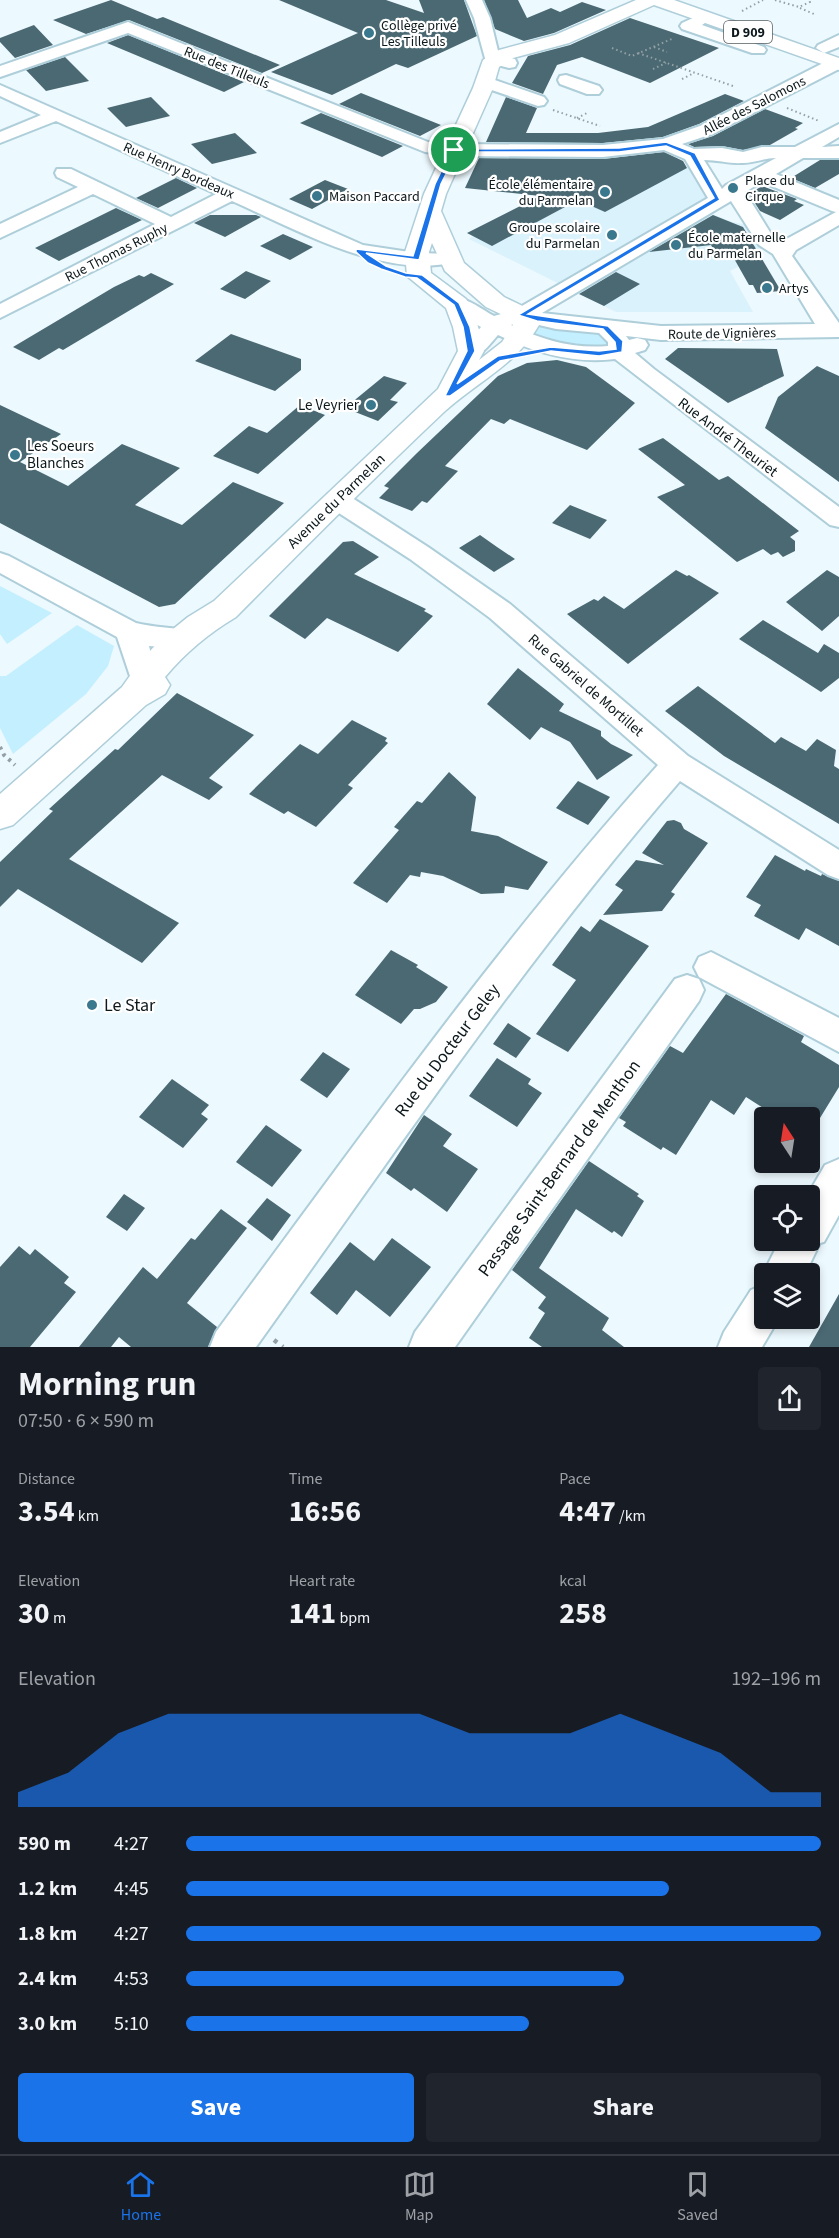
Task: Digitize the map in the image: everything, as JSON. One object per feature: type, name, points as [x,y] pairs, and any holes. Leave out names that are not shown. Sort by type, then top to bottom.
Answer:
[{"type":"main road","points":[[448,394],[471,351],[466,327],[457,304],[418,268],[419,242],[431,213],[438,184],[486,82],[510,57],[595,26],[651,0]]},
{"type":"main road","name":"D 909","points":[[659,0],[707,12],[836,54]]},
{"type":"main road","name":"D 909","points":[[689,0],[707,12],[732,16],[836,54]]},
{"type":"main road","points":[[431,213],[450,262],[521,326],[498,359],[448,394]]},
{"type":"main road","name":"Avenue du Parmelan","points":[[0,816],[138,687],[204,620],[225,609],[448,394]]},
{"type":"main road","name":"Avenue du Parmelan","points":[[138,687],[154,685],[217,627],[225,609]]},
{"type":"street","points":[[474,0],[482,18],[492,58],[510,57]]},
{"type":"street","points":[[707,12],[688,26],[758,51]]},
{"type":"street","name":"Rue des Tilleuls","points":[[0,72],[128,27],[425,147],[454,150]]},
{"type":"street","name":"Allée des Salomons","points":[[454,150],[619,150],[666,144],[696,135],[766,100],[836,54]]},
{"type":"street","points":[[566,80],[593,90]]},
{"type":"street","points":[[486,82],[538,100]]},
{"type":"street","name":"Rue Henry Bordeaux","points":[[0,90],[358,250],[370,261],[383,268],[405,275],[418,268]]},
{"type":"street","points":[[0,138],[56,115]]},
{"type":"street","points":[[457,304],[494,326],[521,326],[725,194],[795,153],[837,132]]},
{"type":"street","points":[[666,144],[692,155],[722,154],[743,158],[762,153],[839,152]]},
{"type":"street","points":[[692,155],[766,241],[783,252]]},
{"type":"street","points":[[64,173],[170,224]]},
{"type":"street","points":[[759,174],[839,207]]},
{"type":"street","points":[[0,232],[93,188]]},
{"type":"street","name":"Rue Thomas Ruphy","points":[[0,312],[232,193]]},
{"type":"street","points":[[810,241],[839,217]]},
{"type":"street","points":[[835,330],[783,259],[783,252],[788,246],[839,231]]},
{"type":"street","points":[[418,268],[450,262]]},
{"type":"street","name":"Route de Vignières","points":[[521,326],[537,319],[660,333],[835,330]]},
{"type":"street","points":[[471,351],[494,326]]},
{"type":"street","points":[[521,326],[551,349]]},
{"type":"street","name":"Rue André Theuriet","points":[[605,327],[619,341],[620,351],[676,398],[839,519]]},
{"type":"street","points":[[498,359],[551,349],[599,354],[620,351],[660,333]]},
{"type":"street","name":"Rue Gabriel de Mortillet","points":[[337,500],[419,553],[500,611],[677,764],[839,866]]},
{"type":"street","points":[[0,562],[128,631],[158,638],[184,639]]},
{"type":"street","points":[[128,631],[138,653],[138,687]]},
{"type":"street","name":"Rue du Docteur Geley","points":[[231,1347],[523,949],[636,809],[677,764]]},
{"type":"street","name":"Passage Saint-Bernard de Menthon","points":[[430,1347],[699,978],[839,1036]]},
{"type":"street","points":[[820,1211],[839,1178]]},
{"type":"street","points":[[739,1347],[754,1322]]},
{"type":"path","points":[[732,16],[763,0]]},
{"type":"path","points":[[775,0],[814,14]]},
{"type":"path","points":[[799,7],[810,2],[808,0]]},
{"type":"path","points":[[612,48],[632,56],[673,38],[680,40]]},
{"type":"path","points":[[653,47],[667,52]]},
{"type":"path","points":[[638,53],[733,86]]},
{"type":"path","points":[[652,69],[666,63]]},
{"type":"path","points":[[682,80],[695,73]]},
{"type":"path","points":[[766,100],[837,132]]},
{"type":"path","points":[[576,118],[587,113]]},
{"type":"shaded area","name":"Groupe scolaire du Parmelan","points":[[619,157],[677,157],[678,162],[686,168],[693,165],[712,197],[712,214],[732,222],[748,225],[764,253],[730,271],[753,312],[616,312],[469,239],[473,236],[467,233]]},
{"type":"shaded area","points":[[536,324],[600,333],[610,338],[611,347],[587,349],[531,337]]},
{"type":"shaded area","points":[[0,586],[52,613],[7,644],[0,634]]},
{"type":"shaded area","points":[[77,625],[114,646],[108,666],[86,694],[13,754],[0,728],[0,676],[6,676]]},
{"type":"building","points":[[111,0],[157,19],[163,17],[280,65],[262,73],[129,20],[86,34],[53,20]]},
{"type":"building","points":[[279,0],[386,0],[424,13],[419,0],[464,0],[477,36],[408,68],[396,64],[332,95],[271,72],[358,33]]},
{"type":"building","points":[[484,0],[518,0],[527,18],[551,8],[560,12],[582,2],[606,10],[554,33],[524,41],[495,29]]},
{"type":"building","points":[[630,18],[719,48],[650,83],[582,57],[557,65],[543,94],[512,83],[528,56],[570,45]]},
{"type":"building","points":[[34,25],[53,45],[15,58],[0,42],[0,38]]},
{"type":"building","points":[[128,35],[244,82],[224,92],[107,43]]},
{"type":"building","points":[[65,57],[89,81],[46,91],[26,70]]},
{"type":"building","points":[[361,93],[441,125],[420,136],[339,104]]},
{"type":"building","points":[[725,94],[744,101],[699,124],[663,137],[603,143],[486,142],[506,97],[537,108],[526,133],[598,133],[648,127]]},
{"type":"building","points":[[151,97],[170,116],[126,127],[107,108]]},
{"type":"building","points":[[765,109],[803,123],[795,128],[798,129],[770,145],[743,150],[722,146],[694,147],[688,144],[713,136]]},
{"type":"building","points":[[321,113],[403,146],[382,157],[300,123]]},
{"type":"building","points":[[235,133],[257,153],[212,164],[191,144]]},
{"type":"building","points":[[664,152],[683,161],[687,168],[605,212],[578,200],[492,246],[467,233],[540,196],[465,188],[479,158],[603,159]]},
{"type":"building","points":[[820,160],[839,160],[839,174],[815,188],[791,178]]},
{"type":"building","points":[[176,178],[197,188],[158,208],[136,198]]},
{"type":"building","name":"Maison Paccard","points":[[325,180],[348,189],[312,209],[289,199]]},
{"type":"building","points":[[762,186],[797,199],[794,201],[804,205],[780,220],[760,211],[749,194]]},
{"type":"building","points":[[116,208],[142,220],[59,261],[35,248]]},
{"type":"building","points":[[210,215],[256,215],[261,217],[225,237],[194,223]]},
{"type":"building","points":[[713,215],[743,227],[781,291],[757,293],[753,285],[749,285],[732,255],[716,254],[711,245],[649,252]]},
{"type":"building","points":[[283,234],[313,247],[290,260],[260,246]]},
{"type":"building","points":[[246,271],[271,281],[245,299],[220,289]]},
{"type":"building","points":[[616,272],[640,284],[604,306],[579,294]]},
{"type":"building","points":[[151,273],[174,284],[63,350],[59,348],[39,360],[13,347],[114,287],[139,275],[144,277]]},
{"type":"building","points":[[231,334],[301,359],[301,370],[275,391],[195,361]]},
{"type":"building","points":[[678,348],[777,349],[784,376],[728,403],[665,359]]},
{"type":"building","points":[[557,360],[586,367],[635,403],[587,450],[510,419],[504,424],[491,419],[445,466],[458,471],[427,503],[422,501],[412,511],[379,498],[389,488],[384,486],[498,376],[527,363]]},
{"type":"building","points":[[817,366],[839,376],[839,482],[765,428],[778,397]]},
{"type":"building","name":"Le Veyrier","points":[[384,376],[407,383],[390,400],[398,402],[378,421],[345,408]]},
{"type":"building","points":[[0,405],[61,434],[20,462],[68,486],[122,444],[180,468],[135,505],[182,525],[233,482],[284,503],[175,604],[159,607],[0,523]]},
{"type":"building","points":[[300,405],[325,415],[258,474],[213,456],[249,426],[267,433]]},
{"type":"building","points":[[663,438],[719,480],[728,476],[799,531],[790,537],[795,541],[795,551],[783,557],[778,552],[771,555],[763,549],[737,562],[657,497],[685,485],[638,449]]},
{"type":"building","points":[[570,505],[607,520],[590,539],[552,523]]},
{"type":"building","points":[[480,535],[515,559],[494,572],[459,548]]},
{"type":"building","points":[[353,541],[379,557],[354,574],[426,609],[424,611],[433,616],[398,652],[327,618],[305,639],[269,616],[343,542]]},
{"type":"building","points":[[676,570],[719,593],[628,664],[567,614],[594,599],[598,601],[604,596],[624,609]]},
{"type":"building","points":[[827,570],[839,577],[839,616],[822,631],[786,602]]},
{"type":"building","points":[[763,620],[818,653],[824,644],[839,653],[839,678],[821,692],[739,639]]},
{"type":"building","points":[[518,668],[564,704],[559,711],[601,731],[601,736],[611,744],[633,755],[597,780],[570,742],[541,727],[530,740],[487,704]]},
{"type":"building","points":[[698,686],[775,743],[781,737],[806,751],[817,739],[836,750],[834,766],[839,769],[839,824],[724,756],[665,711]]},
{"type":"building","points":[[177,693],[254,735],[209,778],[223,787],[209,800],[162,775],[69,859],[179,923],[142,963],[18,889],[0,907],[0,862],[53,811],[49,809],[115,749],[118,750]]},
{"type":"building","points":[[352,720],[387,738],[385,741],[388,743],[348,785],[353,788],[316,827],[288,811],[284,814],[249,794],[300,744],[318,754]]},
{"type":"building","points":[[449,772],[476,797],[471,831],[498,836],[548,862],[528,890],[505,886],[504,893],[481,894],[443,876],[421,872],[420,877],[410,875],[387,903],[353,883],[399,830],[394,827],[417,801],[422,803]]},
{"type":"building","points":[[578,781],[610,797],[588,825],[556,808]]},
{"type":"building","points":[[674,820],[681,823],[684,829],[708,843],[671,892],[675,894],[662,911],[603,915],[623,890],[615,885],[636,860],[664,865],[642,853],[667,821]]},
{"type":"building","points":[[775,855],[805,871],[806,869],[839,881],[839,946],[806,928],[799,940],[754,916],[761,905],[746,897]]},
{"type":"building","points":[[600,919],[649,946],[568,1052],[536,1034],[576,980],[552,965],[581,926],[590,932]]},
{"type":"building","points":[[391,950],[418,965],[416,967],[448,987],[436,1002],[420,1009],[414,1009],[401,1024],[355,995]]},
{"type":"building","points":[[726,994],[804,1036],[801,1042],[839,1065],[839,1087],[820,1118],[820,1107],[762,1107],[746,1097],[734,1115],[711,1100],[676,1155],[663,1147],[661,1150],[623,1126],[626,1122],[619,1118],[670,1046],[683,1053]]},
{"type":"building","points":[[508,1023],[531,1038],[516,1058],[493,1044]]},
{"type":"building","points":[[323,1052],[350,1069],[327,1098],[300,1080]]},
{"type":"building","points":[[497,1058],[531,1079],[528,1084],[542,1093],[517,1127],[469,1096]]},
{"type":"building","points":[[172,1079],[209,1105],[201,1114],[208,1119],[183,1148],[139,1117]]},
{"type":"building","points":[[424,1115],[452,1134],[443,1146],[478,1169],[447,1212],[414,1188],[411,1191],[386,1173]]},
{"type":"building","points":[[266,1125],[302,1150],[272,1187],[236,1162]]},
{"type":"building","points":[[589,1161],[639,1194],[637,1196],[644,1201],[622,1237],[576,1209],[539,1268],[609,1318],[602,1330],[624,1347],[542,1347],[529,1338],[545,1313],[538,1308],[546,1297],[512,1270]]},
{"type":"building","points":[[124,1194],[145,1208],[127,1231],[106,1217]]},
{"type":"building","points":[[267,1198],[291,1215],[272,1241],[247,1222]]},
{"type":"building","points":[[221,1209],[247,1228],[187,1303],[217,1327],[208,1347],[131,1347],[119,1337],[111,1347],[79,1347],[143,1267],[157,1279],[191,1238],[195,1240]]},
{"type":"building","points":[[392,1238],[431,1267],[390,1317],[356,1290],[337,1315],[310,1293],[350,1242],[374,1261]]},
{"type":"building","points":[[19,1246],[30,1255],[35,1249],[69,1277],[64,1283],[76,1292],[30,1347],[0,1347],[0,1267]]},
{"type":"building","points":[[839,1294],[839,1347],[809,1347]]},
{"type":"place","name":"Collège privé Les Tilleuls","points":[[369,33]]},
{"type":"place","name":"Place du Cirque","points":[[733,188]]},
{"type":"place","name":"École élémentaire du Parmelan","points":[[605,192]]},
{"type":"place","name":"Maison Paccard","points":[[317,196]]},
{"type":"place","name":"Groupe scolaire du Parmelan","points":[[612,235]]},
{"type":"place","name":"École maternelle du Parmelan","points":[[676,245]]},
{"type":"place","name":"Artys","points":[[767,288]]},
{"type":"place","name":"Le Veyrier","points":[[371,405]]},
{"type":"place","name":"Les Soeurs Blanches","points":[[15,455]]},
{"type":"place","name":"Le Star","points":[[92,1005]]},
{"type":"route","points":[[666,144],[692,155],[718,198],[522,315],[537,319],[605,327],[619,341],[620,351],[599,354],[551,349],[498,359],[448,394],[471,351],[466,327],[457,304],[419,276],[405,275],[383,268],[370,261],[358,250],[416,259],[419,242],[431,213],[438,184],[454,150],[619,150],[666,144]]}]
